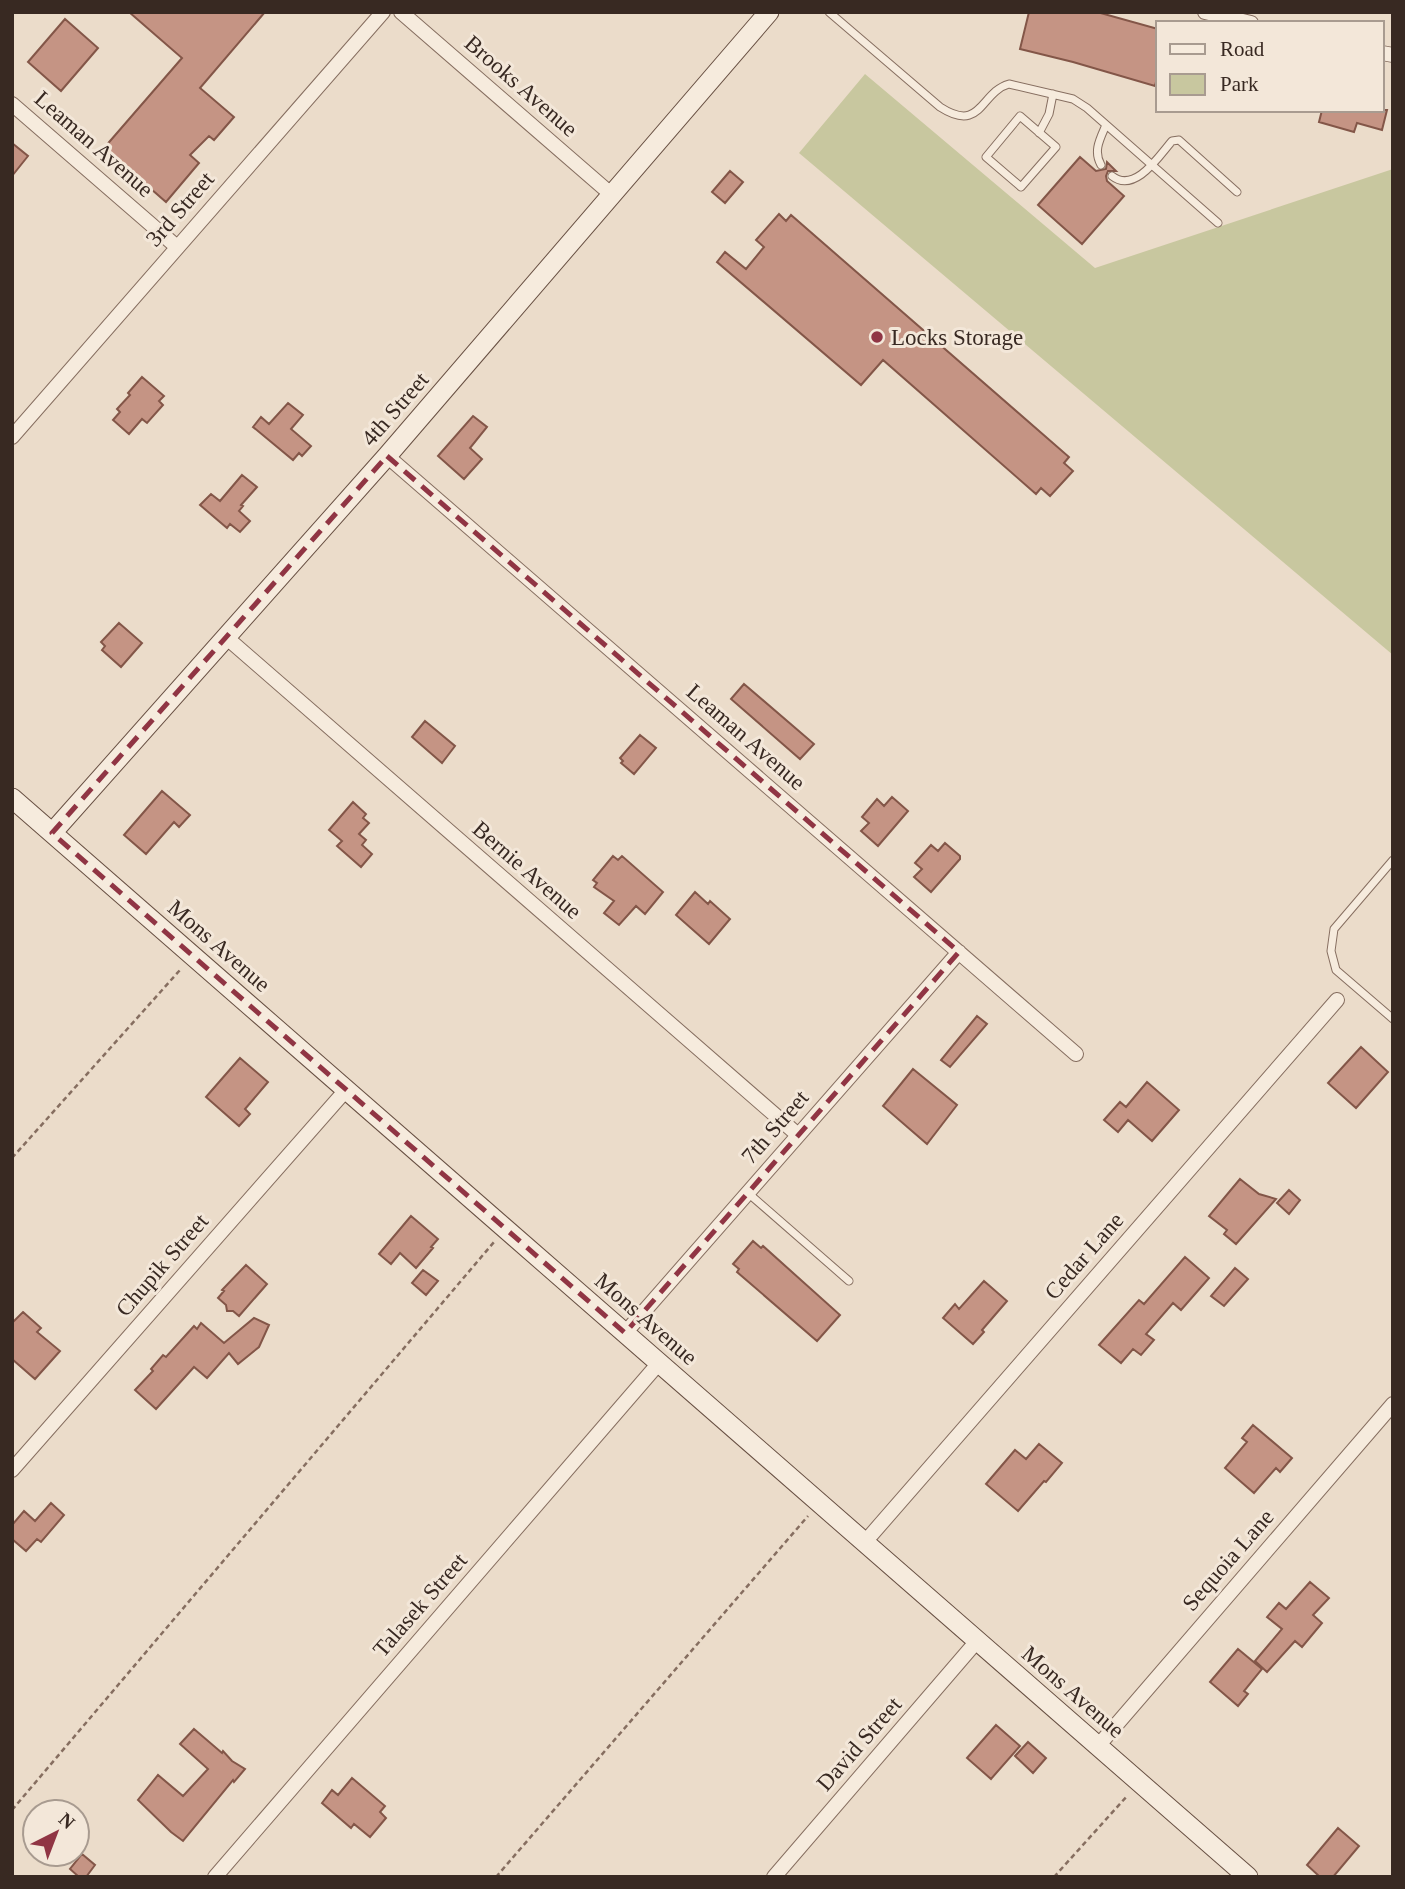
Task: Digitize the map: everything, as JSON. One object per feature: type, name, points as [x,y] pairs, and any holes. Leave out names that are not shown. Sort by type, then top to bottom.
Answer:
[{"type":"street","name":"3rd Street","points":[[12,437],[383,12]]},
{"type":"street","name":"Brooks Avenue","points":[[402,12],[612,195]]},
{"type":"street","name":"4th Street","points":[[52,833],[387,456],[769,12]]},
{"type":"street","points":[[1205,12],[1243,21]]},
{"type":"street","name":"Leaman Avenue","points":[[12,104],[177,247]]},
{"type":"street","name":"Leaman Avenue","points":[[387,456],[1076,1054]]},
{"type":"street","name":"Bernie Avenue","points":[[226,638],[798,1135]]},
{"type":"street","name":"Mons Avenue","points":[[12,798],[1248,1877]]},
{"type":"street","name":"7th Street","points":[[625,1333],[959,952]]},
{"type":"street","name":"Cedar Lane","points":[[865,1542],[1337,1000]]},
{"type":"street","name":"Chupik Street","points":[[12,1469],[346,1090]]},
{"type":"street","name":"Talasek Street","points":[[215,1877],[660,1363]]},
{"type":"street","name":"Sequoia Lane","points":[[1098,1746],[1393,1404]]},
{"type":"street","name":"David Street","points":[[774,1877],[978,1641]]},
{"type":"lane","points":[[829,12],[950,114],[975,114],[1001,87],[1009,85],[1073,99],[1087,108],[1217,223]]},
{"type":"lane","points":[[1039,133],[1049,114],[1053,94]]},
{"type":"lane","points":[[1020,116],[1039,133],[1056,147],[1021,187],[986,157],[1020,116]]},
{"type":"lane","points":[[1101,165],[1097,158],[1097,145],[1106,125]]},
{"type":"lane","points":[[1112,176],[1124,180],[1136,178],[1152,165],[1172,141],[1179,140],[1237,192]]},
{"type":"lane","points":[[1393,860],[1334,929],[1331,951],[1336,970],[1393,1019]]},
{"type":"lane","points":[[747,1193],[849,1281]]},
{"type":"path","points":[[12,1158],[193,956]]},
{"type":"path","points":[[12,1810],[505,1228]]},
{"type":"path","points":[[496,1877],[820,1503]]},
{"type":"path","points":[[1054,1877],[1140,1782]]},
{"type":"highlighted area","points":[[387,456],[959,952],[625,1333],[52,833]]},
{"type":"green space","points":[[865,74],[1095,268],[1393,169],[1393,655],[799,153]]},
{"type":"building","points":[[129,12],[265,12],[200,88],[234,117],[214,140],[209,136],[190,155],[199,163],[166,202],[104,148],[182,58]]},
{"type":"building","points":[[1029,12],[1097,12],[1156,28],[1155,86],[1073,62],[1020,49]]},
{"type":"building","points":[[65,19],[98,48],[61,91],[28,62]]},
{"type":"building","points":[[1387,110],[1382,130],[1357,123],[1354,132],[1319,122],[1322,112]]},
{"type":"building","points":[[12,143],[28,156],[12,176]]},
{"type":"building","points":[[1080,157],[1096,171],[1106,169],[1107,162],[1116,171],[1108,171],[1107,181],[1124,196],[1082,244],[1038,205]]},
{"type":"building","points":[[730,171],[743,182],[725,203],[712,192]]},
{"type":"building","points":[[779,214],[786,221],[791,215],[1069,457],[1064,463],[1073,471],[1050,496],[1041,488],[1036,494],[883,360],[861,385],[717,262],[725,252],[746,269],[764,247],[756,240]]},
{"type":"building","points":[[142,377],[164,396],[159,401],[163,405],[147,423],[142,419],[129,434],[113,420],[120,412],[117,409]]},
{"type":"building","points":[[288,403],[303,415],[291,429],[311,446],[302,456],[299,453],[293,460],[253,427],[261,417],[269,424]]},
{"type":"building","points":[[473,416],[487,427],[470,448],[482,459],[464,479],[438,456]]},
{"type":"building","points":[[242,475],[257,487],[241,505],[243,506],[239,511],[250,521],[240,532],[230,524],[227,528],[200,505],[211,494],[220,501]]},
{"type":"building","points":[[119,623],[142,643],[121,667],[102,650],[105,646],[101,642]]},
{"type":"building","points":[[744,684],[814,744],[800,759],[731,699]]},
{"type":"building","points":[[425,721],[455,746],[442,763],[412,737]]},
{"type":"building","points":[[640,735],[656,748],[634,774],[621,763],[623,761],[620,758]]},
{"type":"building","points":[[162,791],[190,815],[179,827],[174,822],[146,854],[124,835]]},
{"type":"building","points":[[892,797],[908,811],[878,846],[861,831],[869,823],[862,817],[877,799],[884,806]]},
{"type":"building","points":[[353,802],[366,814],[363,818],[369,823],[359,834],[366,840],[362,845],[372,854],[361,867],[337,846],[342,841],[329,830]]},
{"type":"building","points":[[945,843],[960,859],[931,892],[914,877],[922,869],[915,863],[931,845],[938,851]]},
{"type":"building","points":[[613,856],[618,860],[622,856],[663,892],[645,914],[636,906],[619,925],[604,913],[614,901],[594,887],[597,883],[593,880]]},
{"type":"building","points":[[695,892],[730,919],[709,944],[676,915]]},
{"type":"building","points":[[977,1016],[987,1024],[950,1067],[941,1060]]},
{"type":"building","points":[[1361,1047],[1388,1072],[1356,1108],[1328,1083]]},
{"type":"building","points":[[240,1058],[268,1082],[245,1109],[250,1114],[239,1126],[206,1097]]},
{"type":"building","points":[[913,1069],[957,1105],[927,1144],[883,1106]]},
{"type":"building","points":[[1147,1082],[1179,1110],[1152,1141],[1128,1120],[1118,1132],[1104,1120],[1120,1102],[1126,1107]]},
{"type":"building","points":[[1240,1179],[1259,1194],[1276,1199],[1236,1244],[1224,1234],[1227,1230],[1209,1216]]},
{"type":"building","points":[[1289,1190],[1300,1200],[1289,1214],[1277,1203]]},
{"type":"building","points":[[411,1216],[438,1239],[416,1268],[400,1253],[391,1264],[379,1254]]},
{"type":"building","points":[[753,1241],[761,1248],[763,1246],[840,1315],[817,1341],[737,1272],[739,1269],[733,1264]]},
{"type":"building","points":[[1185,1257],[1209,1278],[1181,1310],[1173,1303],[1146,1334],[1154,1340],[1141,1355],[1133,1349],[1121,1363],[1099,1345],[1139,1300],[1144,1304]]},
{"type":"building","points":[[246,1265],[267,1284],[239,1316],[233,1311],[227,1311],[226,1305],[218,1298],[224,1291],[222,1290]]},
{"type":"building","points":[[1235,1268],[1248,1279],[1224,1306],[1211,1296]]},
{"type":"building","points":[[423,1270],[438,1281],[426,1295],[412,1283]]},
{"type":"building","points":[[984,1281],[1007,1301],[973,1344],[943,1318],[955,1304],[959,1309]]},
{"type":"building","points":[[23,1312],[41,1328],[37,1332],[60,1351],[35,1379],[12,1359],[12,1323]]},
{"type":"building","points":[[254,1318],[269,1325],[259,1347],[238,1364],[229,1353],[207,1378],[194,1367],[156,1409],[135,1390],[153,1371],[151,1369],[163,1355],[166,1357],[194,1326],[197,1329],[201,1323],[224,1343]]},
{"type":"building","points":[[1253,1425],[1292,1458],[1280,1472],[1276,1468],[1254,1493],[1225,1468],[1247,1442],[1242,1438]]},
{"type":"building","points":[[1039,1444],[1062,1463],[1018,1511],[986,1484],[1015,1450],[1026,1459]]},
{"type":"building","points":[[51,1503],[64,1515],[41,1542],[37,1539],[26,1551],[12,1539],[12,1525],[24,1511],[35,1521]]},
{"type":"building","points":[[1310,1582],[1329,1598],[1313,1615],[1322,1623],[1302,1647],[1295,1641],[1267,1672],[1255,1661],[1282,1629],[1267,1617],[1279,1603],[1286,1609]]},
{"type":"building","points":[[1238,1649],[1262,1669],[1244,1691],[1248,1694],[1238,1706],[1210,1682]]},
{"type":"building","points":[[996,1725],[1020,1746],[991,1779],[967,1758]]},
{"type":"building","points":[[194,1729],[245,1769],[183,1841],[138,1800],[158,1775],[183,1796],[208,1769],[180,1744]]},
{"type":"building","points":[[1028,1742],[1046,1758],[1033,1773],[1015,1756]]},
{"type":"building","points":[[352,1778],[385,1806],[380,1812],[386,1818],[370,1837],[354,1824],[351,1828],[322,1803],[332,1790],[338,1795]]},
{"type":"building","points":[[1338,1828],[1359,1846],[1333,1877],[1320,1877],[1307,1865]]},
{"type":"building","points":[[91,1862],[95,1865],[86,1877],[79,1877],[70,1869],[91,1868]]},
{"type":"place","name":"Locks Storage","points":[[877,337]]}]
